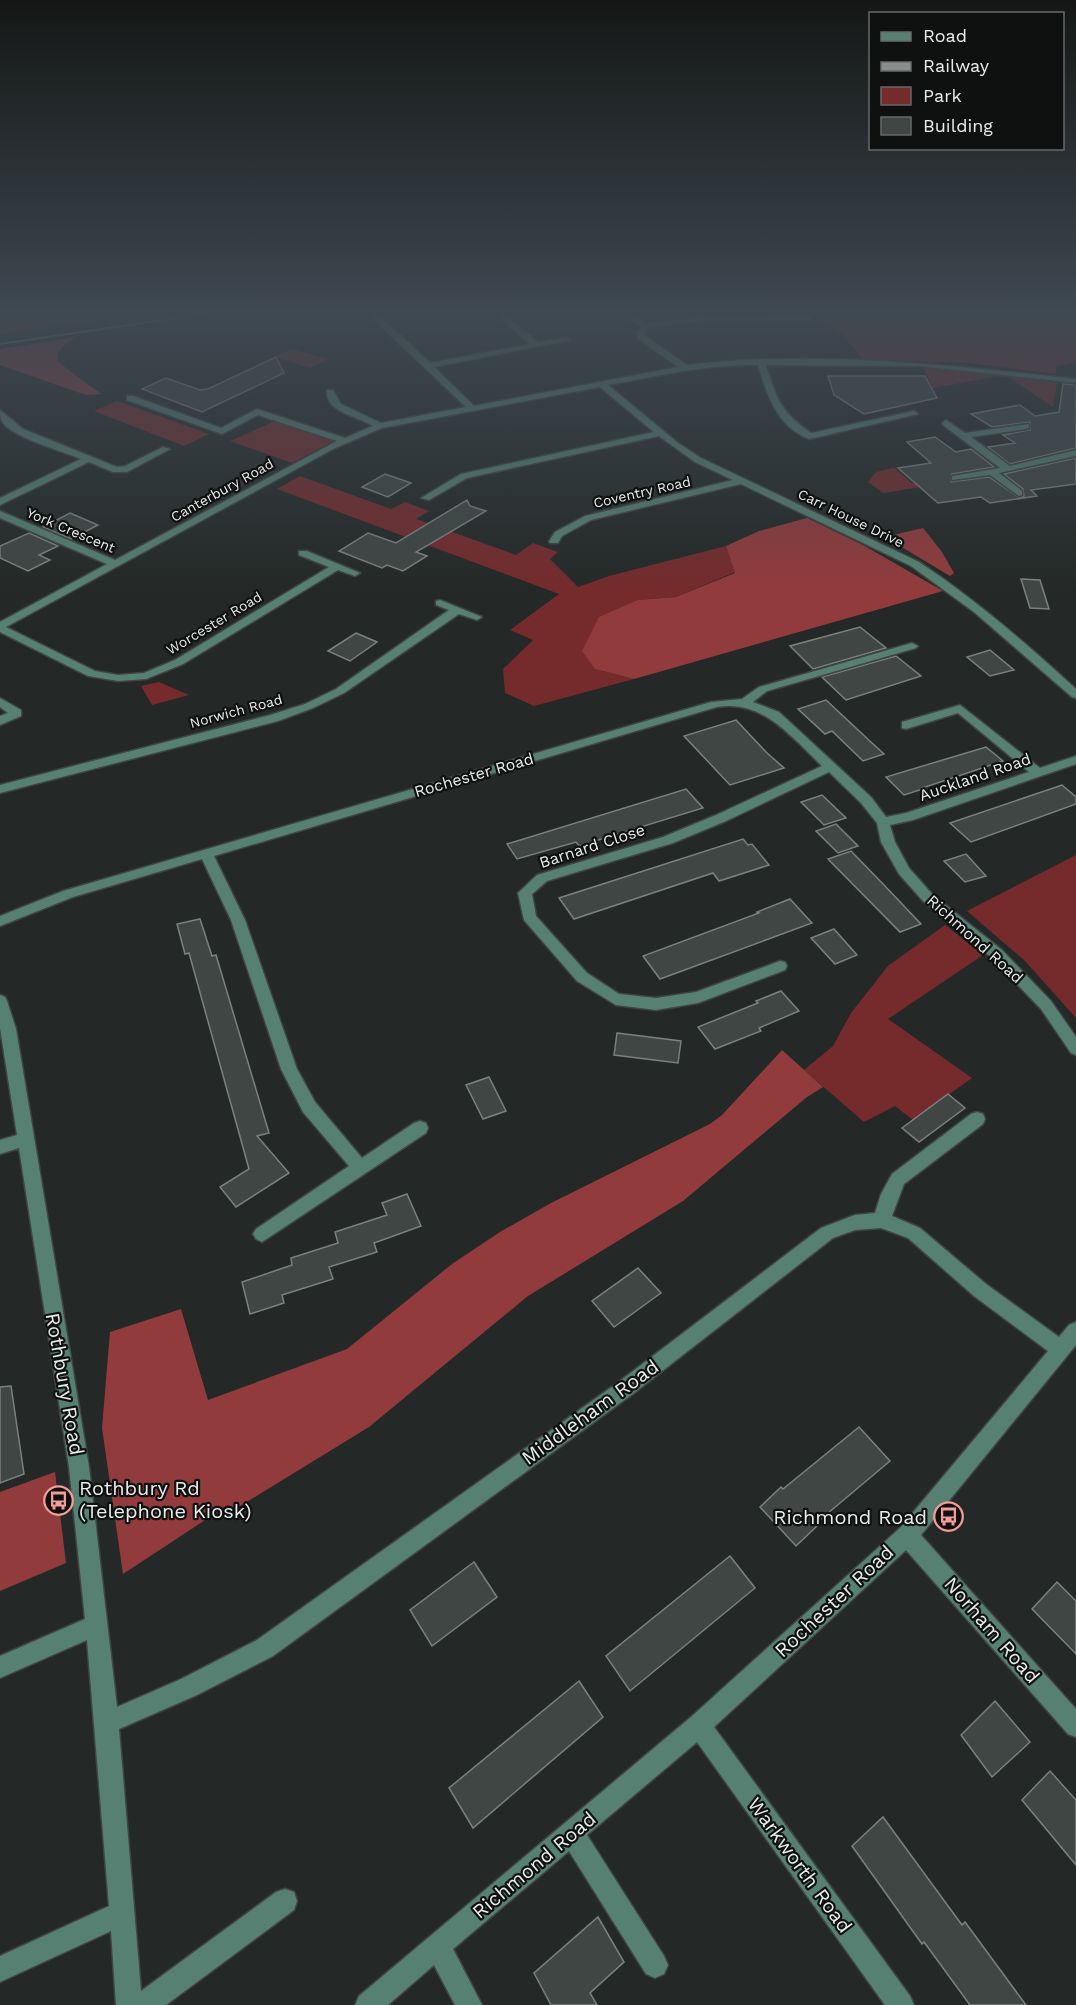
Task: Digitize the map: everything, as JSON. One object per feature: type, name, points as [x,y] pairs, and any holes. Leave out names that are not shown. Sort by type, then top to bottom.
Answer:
[{"type":"street","points":[[148,405],[222,431],[257,412],[343,440]]},
{"type":"street","points":[[334,405],[363,416],[380,426]]},
{"type":"street","points":[[467,405],[472,409]]},
{"type":"street","name":"Canterbury Road","points":[[0,627],[343,440],[380,426],[495,405]]},
{"type":"street","name":"Carr House Drive","points":[[627,405],[661,433],[698,459],[906,559],[939,579],[988,616],[1076,694]]},
{"type":"street","points":[[774,405],[786,420],[809,436],[914,414]]},
{"type":"street","points":[[0,413],[10,425],[20,431],[116,470],[127,469],[166,449]]},
{"type":"street","points":[[946,423],[1008,469]]},
{"type":"street","points":[[963,436],[1026,426]]},
{"type":"street","points":[[426,498],[464,476],[661,433]]},
{"type":"street","points":[[955,478],[1008,469],[1076,453]]},
{"type":"street","points":[[0,502],[88,459]]},
{"type":"street","points":[[992,472],[1019,493]]},
{"type":"street","name":"Coventry Road","points":[[554,541],[558,534],[588,518],[742,481]]},
{"type":"street","name":"York Crescent","points":[[0,514],[116,564]]},
{"type":"street","name":"York Crescent","points":[[0,529],[16,521]]},
{"type":"street","points":[[303,553],[355,573]]},
{"type":"street","name":"Worcester Road","points":[[0,627],[92,674],[118,678],[146,676],[179,662],[337,566]]},
{"type":"street","points":[[440,603],[477,618]]},
{"type":"street","name":"Norwich Road","points":[[0,789],[309,706],[340,690],[457,610]]},
{"type":"street","name":"Rochester Road","points":[[744,702],[763,689],[912,646]]},
{"type":"street","name":"Rochester Road","points":[[0,921],[68,894],[729,701],[744,702],[775,715],[866,800],[883,822]]},
{"type":"street","points":[[0,702],[17,713],[0,722]]},
{"type":"street","points":[[906,725],[960,709],[1038,773]]},
{"type":"street","name":"Auckland Road","points":[[883,822],[908,817],[1076,760]]},
{"type":"street","name":"Barnard Close","points":[[780,966],[698,997],[656,1004],[616,999],[582,977],[529,917],[525,893],[542,878],[668,840],[721,819],[829,767]]},
{"type":"street","name":"Richmond Road","points":[[883,822],[888,842],[904,871],[928,898],[997,954],[1046,1005],[1076,1049]]},
{"type":"street","points":[[206,854],[238,920],[289,1069],[309,1107],[361,1168]]},
{"type":"street","name":"Rothbury Road","points":[[0,1001],[8,1029],[79,1467],[107,1723],[129,2005]]},
{"type":"street","points":[[882,1220],[890,1194],[898,1179],[977,1119]]},
{"type":"street","points":[[262,1234],[420,1128]]},
{"type":"street","points":[[0,1147],[25,1139]]},
{"type":"street","name":"Middleham Road","points":[[107,1723],[189,1687],[266,1648],[627,1387],[827,1233],[855,1223],[882,1220],[914,1233],[980,1290],[1062,1350]]},
{"type":"street","name":"Rochester Road","points":[[699,1725],[907,1534],[1076,1332]]},
{"type":"street","name":"Norham Road","points":[[907,1534],[1076,1725]]},
{"type":"street","points":[[0,1668],[96,1625]]},
{"type":"street","name":"Richmond Road","points":[[368,2005],[699,1725]]},
{"type":"street","name":"Warkworth Road","points":[[699,1725],[901,2005]]},
{"type":"street","points":[[572,1833],[655,1965]]},
{"type":"street","points":[[144,2005],[285,1901]]},
{"type":"street","points":[[0,1969],[122,1913]]},
{"type":"street","points":[[438,1946],[470,2005]]},
{"type":"green space","points":[[109,405],[127,405],[209,434],[184,446],[94,411]]},
{"type":"green space","points":[[275,421],[335,440],[292,463],[230,441]]},
{"type":"green space","points":[[894,468],[912,483],[943,479],[947,483],[883,493],[868,482],[876,472]]},
{"type":"green space","points":[[300,476],[391,509],[405,502],[429,511],[416,519],[516,555],[533,543],[558,552],[550,559],[578,587],[609,576],[726,546],[735,572],[676,597],[638,600],[595,669],[634,679],[534,706],[505,693],[503,669],[533,640],[510,630],[559,594],[277,489]]},
{"type":"green space","points":[[159,682],[189,695],[152,705],[141,686]]},
{"type":"green space","points":[[1076,855],[1076,1018],[1025,961],[967,911]]},
{"type":"green space","points":[[945,925],[983,955],[888,1019],[972,1078],[913,1120],[895,1106],[864,1122],[804,1070],[833,1046],[851,1013],[888,966]]},
{"type":"shaded area","points":[[807,518],[863,545],[943,591],[634,679],[595,669],[582,651],[599,617],[638,600],[676,597],[735,573],[726,546],[759,531]]},
{"type":"shaded area","points":[[923,528],[942,552],[954,573],[950,576],[885,537]]},
{"type":"shaded area","points":[[782,1050],[823,1087],[807,1097],[683,1201],[528,1296],[369,1427],[232,1511],[228,1505],[123,1574],[102,1428],[110,1332],[181,1309],[208,1400],[347,1349],[452,1264],[500,1232],[551,1203],[710,1124],[722,1115]]},
{"type":"shaded area","points":[[55,1472],[66,1563],[0,1591],[0,1492]]},
{"type":"building","points":[[183,405],[218,405],[202,412]]},
{"type":"building","points":[[849,405],[907,405],[864,414]]},
{"type":"building","points":[[1020,405],[1035,416],[1059,412],[1060,405],[1076,405],[1076,448],[1010,464],[988,447],[1015,443],[1003,435],[1030,430],[1030,422],[992,427],[971,414]]},
{"type":"building","points":[[935,437],[956,452],[971,449],[994,467],[952,474],[951,482],[989,477],[1020,498],[1024,496],[1023,489],[1004,474],[1076,458],[1076,484],[1031,490],[1037,496],[990,503],[981,497],[938,503],[898,468],[931,463],[907,442]]},
{"type":"building","points":[[385,474],[411,483],[388,497],[362,487]]},
{"type":"building","points":[[467,500],[470,506],[486,511],[416,552],[427,556],[403,571],[387,565],[382,568],[339,551],[368,533],[396,543]]},
{"type":"building","points":[[70,513],[98,525],[71,539],[43,527]]},
{"type":"building","points":[[29,533],[58,546],[39,555],[50,560],[28,571],[0,558],[0,546]]},
{"type":"building","points":[[1021,579],[1040,580],[1049,609],[1030,608]]},
{"type":"building","points":[[860,627],[886,648],[813,669],[790,646]]},
{"type":"building","points":[[356,633],[377,642],[350,661],[328,651]]},
{"type":"building","points":[[990,650],[1014,670],[990,676],[967,657]]},
{"type":"building","points":[[896,656],[921,676],[846,700],[822,677]]},
{"type":"building","points":[[826,700],[884,754],[863,761],[832,731],[825,734],[798,709]]},
{"type":"building","points":[[736,720],[784,768],[730,785],[684,736]]},
{"type":"building","points":[[986,747],[1003,761],[904,795],[886,777]]},
{"type":"building","points":[[1062,785],[1076,797],[1076,804],[971,842],[950,823]]},
{"type":"building","points":[[686,789],[703,808],[579,846],[576,842],[517,859],[507,844]]},
{"type":"building","points":[[822,795],[846,818],[824,825],[801,802]]},
{"type":"building","points":[[836,824],[858,846],[838,853],[816,831]]},
{"type":"building","points":[[743,839],[748,845],[752,844],[769,865],[719,881],[713,873],[574,919],[559,898]]},
{"type":"building","points":[[851,851],[921,924],[900,932],[828,859]]},
{"type":"building","points":[[966,854],[986,876],[965,882],[944,861]]},
{"type":"building","points":[[790,899],[812,923],[660,979],[643,956],[759,913],[757,912]]},
{"type":"building","points":[[200,919],[212,956],[216,955],[269,1133],[257,1136],[289,1173],[236,1207],[220,1187],[249,1169],[189,953],[185,954],[177,924]]},
{"type":"building","points":[[834,929],[857,955],[835,964],[811,938]]},
{"type":"building","points":[[781,991],[799,1011],[759,1028],[761,1031],[715,1049],[698,1027],[758,1003],[756,1001]]},
{"type":"building","points":[[617,1033],[681,1041],[678,1063],[614,1055]]},
{"type":"building","points":[[489,1077],[506,1111],[483,1119],[466,1085]]},
{"type":"building","points":[[948,1094],[965,1108],[919,1142],[902,1128]]},
{"type":"building","points":[[407,1194],[421,1226],[374,1243],[377,1252],[329,1267],[333,1279],[282,1295],[284,1303],[250,1314],[242,1282],[292,1265],[291,1258],[338,1243],[335,1232],[387,1215],[382,1203]]},
{"type":"building","points":[[638,1268],[661,1293],[614,1327],[592,1301]]},
{"type":"building","points":[[11,1386],[24,1474],[0,1483],[0,1387]]},
{"type":"building","points":[[859,1427],[890,1461],[815,1524],[817,1526],[796,1546],[760,1507],[781,1487],[783,1489]]},
{"type":"building","points":[[730,1556],[755,1588],[630,1691],[606,1656]]},
{"type":"building","points":[[474,1562],[497,1597],[432,1646],[410,1610]]},
{"type":"building","points":[[1057,1582],[1076,1601],[1076,1654],[1032,1609]]},
{"type":"building","points":[[579,1681],[603,1717],[473,1828],[449,1788]]},
{"type":"building","points":[[995,1701],[1030,1742],[992,1777],[961,1735]]},
{"type":"building","points":[[1050,1771],[1076,1800],[1076,1865],[1022,1800]]},
{"type":"building","points":[[883,1817],[962,1925],[965,1922],[1026,2005],[970,2005],[924,1942],[922,1944],[852,1846]]},
{"type":"building","points":[[598,1917],[624,1962],[590,1993],[597,2005],[551,2005],[534,1973]]},
{"type":"place","name":"Rothbury Rd (Telephone Kiosk)","points":[[58,1500]]},
{"type":"place","name":"Richmond Road","points":[[948,1517]]}]
